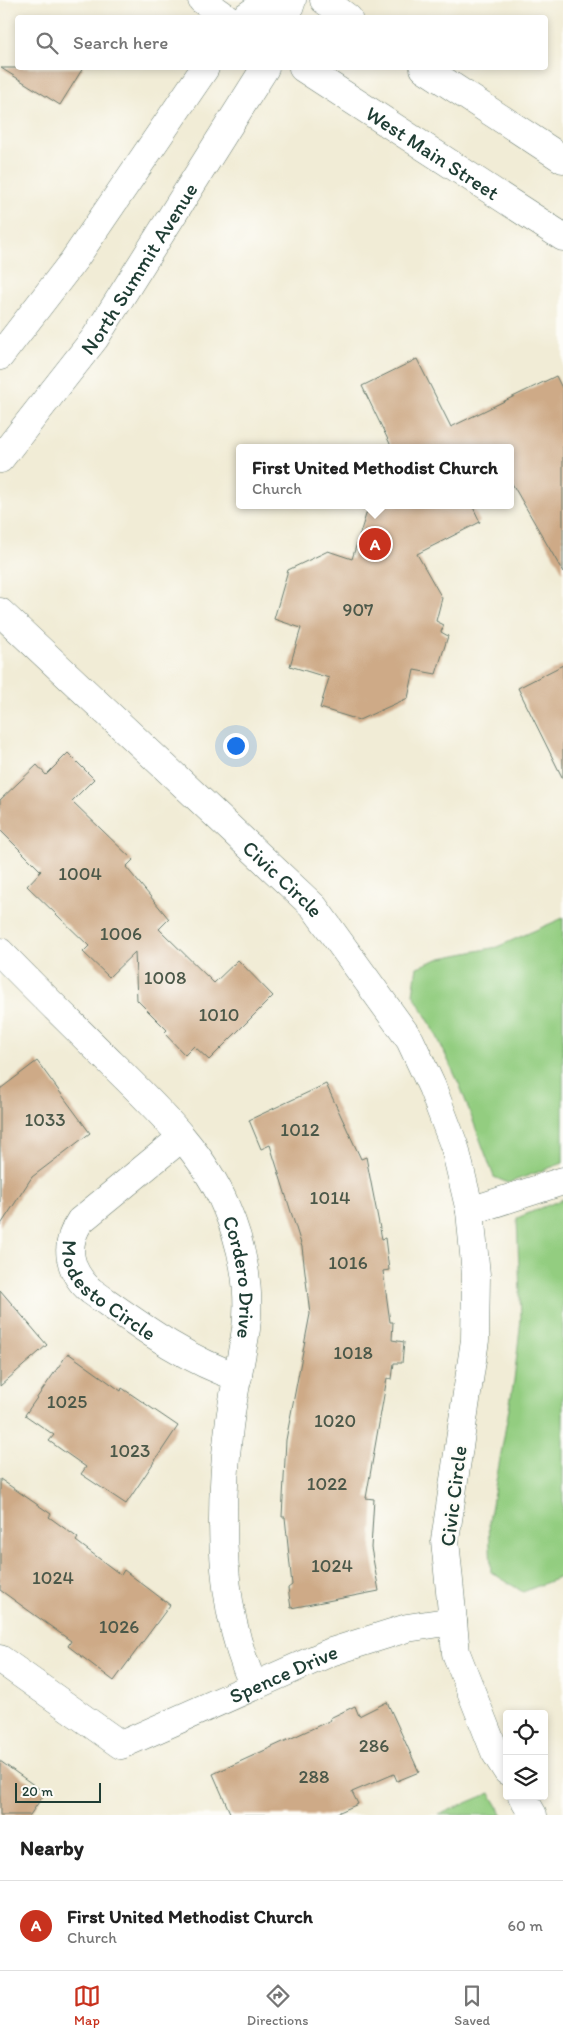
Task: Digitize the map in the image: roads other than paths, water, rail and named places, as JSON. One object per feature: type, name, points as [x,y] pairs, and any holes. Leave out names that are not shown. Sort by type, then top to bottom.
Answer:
[{"type":"street","points":[[202,0],[224,15]]},
{"type":"street","points":[[248,15],[270,0]]},
{"type":"street","points":[[287,15],[292,0]]},
{"type":"street","points":[[324,0],[344,15]]},
{"type":"street","points":[[0,356],[74,260],[204,70]]},
{"type":"street","name":"North Summit Avenue","points":[[0,459],[95,338],[264,70]]},
{"type":"street","name":"West Main Street","points":[[306,70],[563,237]]},
{"type":"street","points":[[427,70],[563,160]]},
{"type":"street","name":"Civic Circle","points":[[0,612],[314,907],[410,1040],[432,1087],[455,1148],[470,1211],[476,1275],[475,1340],[445,1540],[456,1653],[495,1752],[503,1765]]},
{"type":"street","name":"Cordero Drive","points":[[0,952],[152,1104],[212,1181],[225,1204],[236,1231],[243,1258],[247,1295],[246,1326],[229,1427],[223,1512],[224,1554],[240,1648],[254,1686]]},
{"type":"street","name":"Modesto Circle","points":[[180,1138],[80,1221],[70,1240],[71,1264],[82,1283],[91,1291],[174,1349],[215,1369],[238,1377]]},
{"type":"street","points":[[470,1211],[563,1181]]},
{"type":"street","name":"Spence Drive","points":[[0,1660],[122,1744],[331,1652],[407,1628],[453,1621]]},
{"type":"street","points":[[524,1800],[533,1815]]},
{"type":"place","name":"First United Methodist Church","points":[[375,544]]}]
